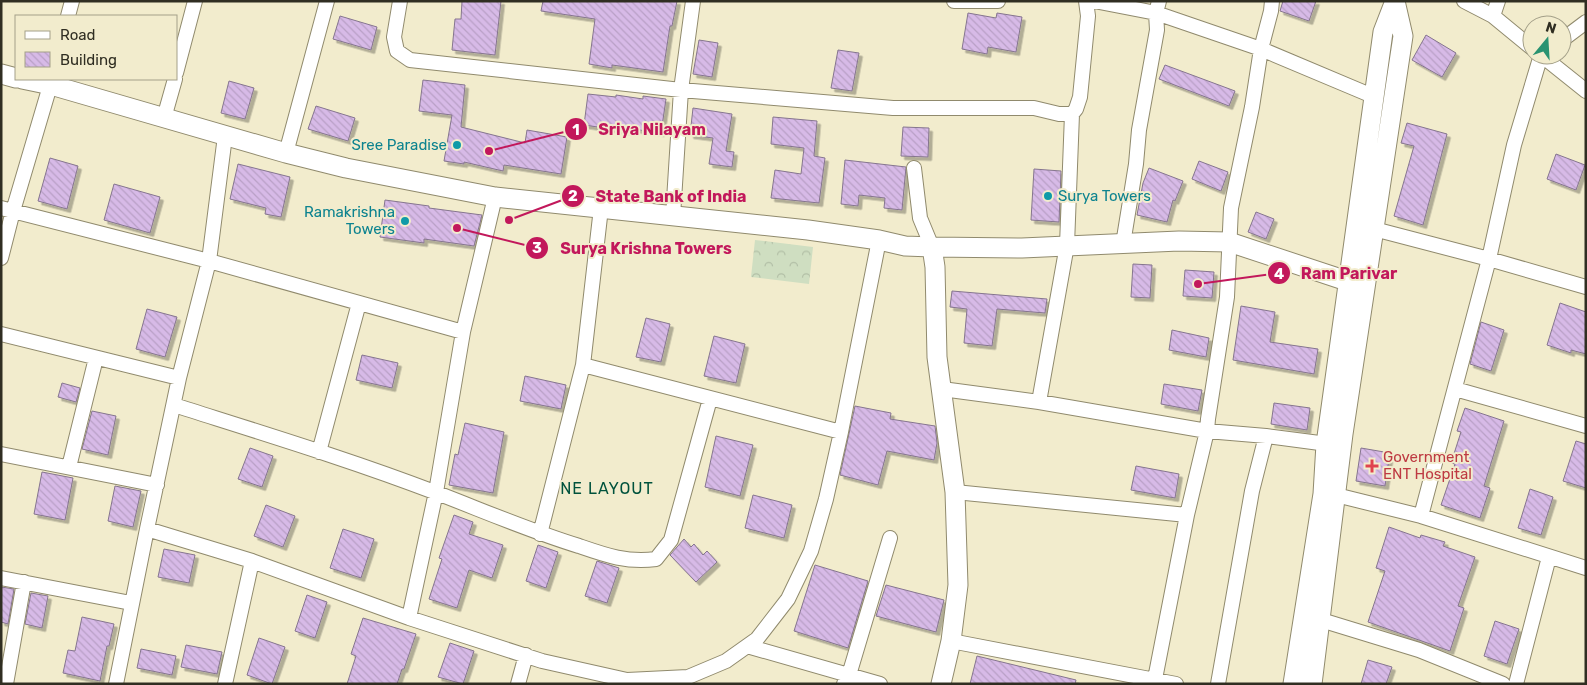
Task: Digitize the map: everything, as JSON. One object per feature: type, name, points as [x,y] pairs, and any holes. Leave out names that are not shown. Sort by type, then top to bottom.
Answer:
[{"type":"street","points":[[68,15],[72,1]]},
{"type":"street","points":[[178,65],[195,1]]},
{"type":"street","points":[[286,153],[327,1]]},
{"type":"street","points":[[400,1],[394,37],[397,51],[410,60],[681,90],[893,108],[1034,108],[1059,114],[1072,114]]},
{"type":"street","points":[[673,216],[681,90],[693,1]]},
{"type":"street","points":[[954,1],[998,1]]},
{"type":"street","points":[[1039,402],[1067,245],[1072,114],[1080,97],[1088,16],[1086,1]]},
{"type":"street","points":[[1094,1],[1158,7],[1375,98]]},
{"type":"street","points":[[1155,679],[1187,515],[1207,431],[1227,297],[1231,208],[1272,1]]},
{"type":"street","points":[[1312,684],[1321,620],[1334,445],[1350,282],[1383,32],[1395,1]]},
{"type":"street","points":[[1334,445],[1374,229],[1403,36],[1395,1]]},
{"type":"street","points":[[1464,1],[1493,16],[1522,40]]},
{"type":"street","points":[[1493,16],[1498,1]]},
{"type":"street","points":[[1123,244],[1136,164],[1139,130],[1157,30],[1158,7]]},
{"type":"street","points":[[1572,32],[1586,22]]},
{"type":"street","points":[[1421,516],[1489,259],[1514,145],[1538,65]]},
{"type":"street","points":[[1554,65],[1586,91]]},
{"type":"street","points":[[1,74],[15,78]]},
{"type":"street","points":[[32,80],[52,82],[164,118],[286,153],[346,168],[495,197],[799,229],[879,240],[905,246],[1022,248],[1179,241],[1229,242],[1350,282]]},
{"type":"street","points":[[164,118],[175,80]]},
{"type":"street","points":[[1,258],[7,210],[52,82]]},
{"type":"street","points":[[116,684],[131,603],[179,378],[208,261],[225,136]]},
{"type":"street","points":[[914,168],[920,218],[932,247],[935,268],[937,357],[955,492],[958,585],[951,641],[941,684]]},
{"type":"street","points":[[409,618],[436,492],[463,332],[495,197]]},
{"type":"street","points":[[540,534],[583,366],[601,208]]},
{"type":"street","points":[[7,210],[208,261],[463,332]]},
{"type":"street","points":[[1374,229],[1586,287]]},
{"type":"street","points":[[147,529],[252,561],[409,618],[542,661],[628,680],[672,681],[688,677],[726,661],[757,639],[788,599],[811,551],[826,499],[841,432],[879,240]]},
{"type":"street","points":[[319,452],[359,304]]},
{"type":"street","points":[[1,334],[179,378]]},
{"type":"street","points":[[69,467],[96,358]]},
{"type":"street","points":[[583,366],[841,432]]},
{"type":"street","points":[[942,389],[1039,402],[1207,431],[1334,445]]},
{"type":"street","points":[[1455,390],[1586,426]]},
{"type":"street","points":[[174,406],[319,452],[436,492],[540,534],[626,560],[642,561],[656,559],[671,540],[710,399]]},
{"type":"street","points":[[1218,684],[1252,491],[1266,436]]},
{"type":"street","points":[[1,454],[157,485]]},
{"type":"street","points":[[955,492],[1187,515]]},
{"type":"street","points":[[1330,494],[1421,516],[1586,568]]},
{"type":"street","points":[[1294,684],[1330,494]]},
{"type":"street","points":[[847,679],[890,538]]},
{"type":"street","points":[[1516,684],[1549,557]]},
{"type":"street","points":[[225,684],[252,561]]},
{"type":"street","points":[[1,578],[131,603]]},
{"type":"street","points":[[6,684],[24,582]]},
{"type":"street","points":[[1321,620],[1419,650],[1503,684]]},
{"type":"street","points":[[951,641],[1124,679],[1155,679],[1176,684]]},
{"type":"street","points":[[747,646],[847,679],[880,684]]},
{"type":"street","points":[[518,684],[526,655]]},
{"type":"green space","points":[[755,240],[813,247],[809,284],[751,277]]},
{"type":"building","points":[[462,1],[501,1],[495,55],[452,50],[455,19],[461,19]]},
{"type":"building","points":[[543,1],[677,1],[672,26],[670,26],[663,72],[612,65],[612,68],[589,64],[595,19],[541,11]]},
{"type":"building","points":[[1283,1],[1316,1],[1309,21],[1280,11]]},
{"type":"building","points":[[968,13],[996,18],[997,13],[1022,17],[1016,52],[988,47],[987,54],[962,49]]},
{"type":"building","points":[[340,16],[377,27],[371,50],[333,39]]},
{"type":"building","points":[[1426,35],[1456,53],[1442,77],[1412,60]]},
{"type":"building","points":[[699,40],[718,43],[712,77],[693,74]]},
{"type":"building","points":[[838,50],[859,53],[852,91],[831,88]]},
{"type":"building","points":[[1165,65],[1235,91],[1229,106],[1159,79]]},
{"type":"building","points":[[423,80],[465,85],[461,127],[525,143],[527,130],[567,137],[561,174],[504,165],[503,171],[464,162],[464,164],[444,161],[452,115],[419,111]]},
{"type":"building","points":[[229,81],[254,88],[245,119],[221,113]]},
{"type":"building","points":[[588,94],[616,97],[616,95],[643,99],[643,96],[666,99],[661,133],[632,129],[632,132],[584,125]]},
{"type":"building","points":[[316,106],[355,118],[348,141],[308,129]]},
{"type":"building","points":[[693,108],[732,114],[726,151],[734,152],[732,167],[709,164],[713,138],[690,135]]},
{"type":"building","points":[[773,117],[817,121],[814,156],[825,158],[819,203],[771,198],[775,170],[801,174],[804,148],[771,144]]},
{"type":"building","points":[[1407,123],[1447,134],[1423,225],[1394,216],[1414,146],[1401,143]]},
{"type":"building","points":[[903,127],[929,128],[928,157],[901,156]]},
{"type":"building","points":[[1556,154],[1585,165],[1576,190],[1547,179]]},
{"type":"building","points":[[50,158],[78,166],[67,209],[38,201]]},
{"type":"building","points":[[845,160],[906,167],[902,210],[884,208],[885,198],[859,195],[858,206],[841,204]]},
{"type":"building","points":[[1199,161],[1228,172],[1221,191],[1192,179]]},
{"type":"building","points":[[238,164],[290,177],[281,217],[265,214],[266,208],[230,199]]},
{"type":"building","points":[[1149,168],[1183,181],[1175,201],[1173,200],[1167,222],[1137,215],[1143,183]]},
{"type":"building","name":"Surya Towers","points":[[1034,169],[1061,171],[1059,222],[1031,220]]},
{"type":"building","points":[[114,184],[160,197],[150,233],[104,220]]},
{"type":"building","points":[[385,200],[482,215],[474,246],[424,239],[424,243],[380,237]]},
{"type":"building","points":[[1256,212],[1274,219],[1266,239],[1248,232]]},
{"type":"building","points":[[1133,264],[1152,265],[1150,298],[1131,297]]},
{"type":"building","points":[[1185,270],[1214,272],[1212,298],[1183,296]]},
{"type":"building","points":[[952,291],[1047,299],[1045,313],[997,309],[992,346],[964,343],[967,309],[950,307]]},
{"type":"building","points":[[1560,303],[1586,312],[1586,354],[1571,350],[1571,353],[1547,345]]},
{"type":"building","points":[[1241,306],[1275,312],[1270,342],[1318,349],[1314,374],[1233,360]]},
{"type":"building","points":[[147,309],[177,317],[165,357],[136,349]]},
{"type":"building","points":[[646,318],[670,324],[661,362],[636,357]]},
{"type":"building","points":[[1481,322],[1504,330],[1491,371],[1470,364]]},
{"type":"building","points":[[1172,330],[1209,338],[1206,357],[1169,350]]},
{"type":"building","points":[[714,336],[745,344],[736,383],[704,376]]},
{"type":"building","points":[[362,355],[398,363],[392,388],[356,380]]},
{"type":"building","points":[[525,376],[566,385],[561,409],[520,401]]},
{"type":"building","points":[[62,383],[80,388],[76,402],[58,397]]},
{"type":"building","points":[[1164,384],[1202,390],[1198,411],[1161,404]]},
{"type":"building","points":[[1274,403],[1310,408],[1307,430],[1271,424]]},
{"type":"building","points":[[855,406],[891,413],[890,419],[935,426],[937,443],[934,460],[887,451],[878,485],[840,475]]},
{"type":"building","points":[[1465,408],[1504,421],[1484,486],[1490,488],[1480,518],[1441,505],[1455,464],[1451,463],[1461,432],[1457,431]]},
{"type":"building","points":[[92,411],[116,416],[108,455],[82,449]]},
{"type":"building","points":[[465,423],[504,432],[493,493],[449,485],[455,454],[458,455]]},
{"type":"building","points":[[716,436],[753,445],[740,496],[705,487]]},
{"type":"building","points":[[1576,441],[1586,444],[1586,488],[1563,481]]},
{"type":"building","points":[[250,448],[273,456],[262,487],[238,479]]},
{"type":"building","points":[[1361,448],[1390,453],[1385,486],[1356,481]]},
{"type":"building","points":[[1136,466],[1179,474],[1175,498],[1131,490]]},
{"type":"building","points":[[42,472],[73,478],[65,520],[34,514]]},
{"type":"building","points":[[115,486],[141,491],[133,527],[108,521]]},
{"type":"building","points":[[1530,489],[1553,497],[1541,535],[1518,528]]},
{"type":"building","points":[[753,495],[792,505],[784,538],[745,528]]},
{"type":"building","points":[[266,505],[295,516],[283,547],[254,536]]},
{"type":"building","points":[[454,515],[473,522],[469,534],[503,545],[492,578],[469,570],[457,608],[429,599],[442,559],[439,558]]},
{"type":"building","points":[[1389,527],[1420,538],[1421,535],[1445,542],[1443,546],[1475,557],[1458,606],[1464,608],[1450,651],[1368,622],[1385,571],[1376,568]]},
{"type":"building","points":[[343,529],[374,539],[361,578],[330,568]]},
{"type":"building","points":[[684,539],[691,547],[694,544],[703,555],[707,551],[717,562],[696,582],[670,555]]},
{"type":"building","points":[[538,545],[558,552],[546,588],[526,581]]},
{"type":"building","points":[[164,549],[195,555],[189,583],[158,577]]},
{"type":"building","points":[[597,561],[619,568],[607,603],[585,596]]},
{"type":"building","points":[[815,565],[868,581],[848,648],[794,631]]},
{"type":"building","points":[[886,585],[944,600],[936,632],[876,616]]},
{"type":"building","points":[[1,587],[14,589],[8,624],[1,622]]},
{"type":"building","points":[[31,593],[48,596],[42,628],[25,624]]},
{"type":"building","points":[[307,595],[327,602],[315,638],[295,631]]},
{"type":"building","points":[[82,617],[114,624],[109,646],[107,646],[100,681],[63,673],[68,650],[75,651]]},
{"type":"building","points":[[363,618],[416,634],[397,684],[347,684],[356,656],[351,654]]},
{"type":"building","points":[[1495,621],[1519,629],[1507,664],[1484,656]]},
{"type":"building","points":[[259,638],[285,647],[272,684],[247,675]]},
{"type":"building","points":[[450,643],[474,651],[463,684],[438,677]]},
{"type":"building","points":[[186,645],[222,652],[217,674],[181,667]]},
{"type":"building","points":[[141,649],[176,656],[172,675],[137,668]]},
{"type":"building","points":[[977,656],[1076,680],[1075,684],[970,684]]},
{"type":"building","points":[[1368,660],[1392,667],[1386,684],[1361,684]]},
{"type":"place","name":"Sree Paradise","points":[[457,145]]},
{"type":"place","name":"Sriya Nilayam","points":[[489,151]]},
{"type":"place","name":"Surya Towers","points":[[1048,196]]},
{"type":"place","name":"State Bank of India","points":[[509,220]]},
{"type":"place","name":"Ramakrishna Towers","points":[[405,221]]},
{"type":"place","name":"Surya Krishna Towers","points":[[457,228]]},
{"type":"place","name":"Ram Parivar","points":[[1198,284]]},
{"type":"place","name":"Government ENT Hospital","points":[[1372,466]]},
{"type":"district","name":"NE LAYOUT","points":[[607,488]]}]
